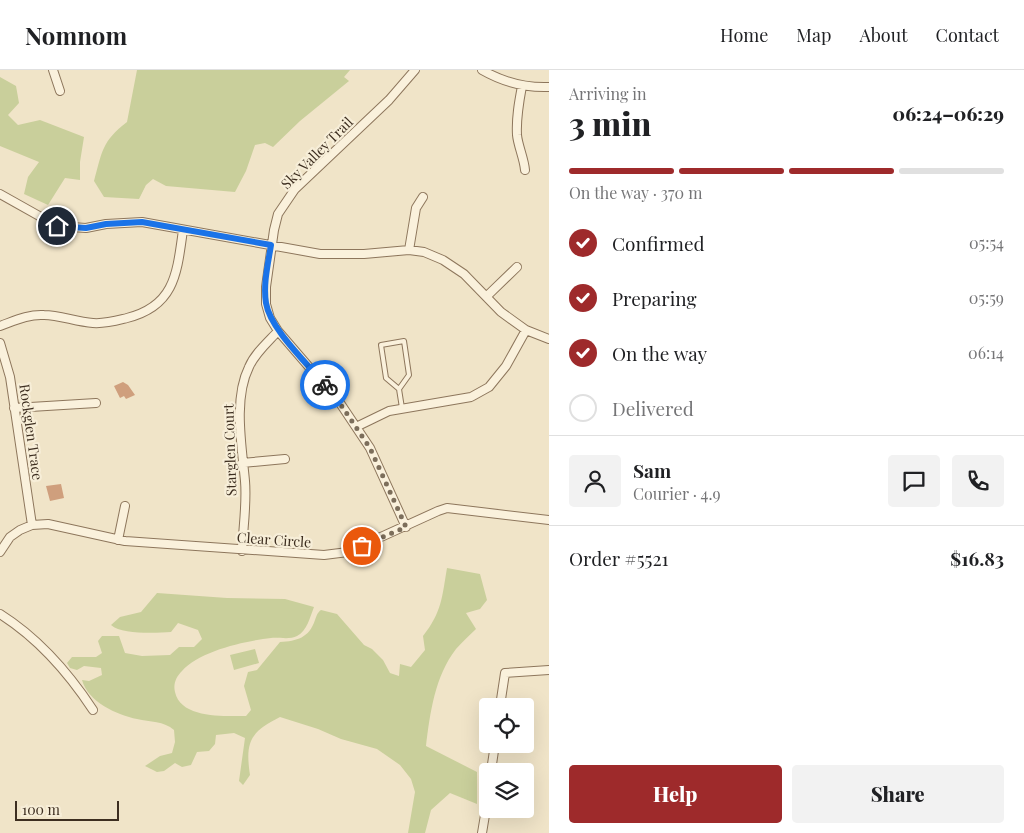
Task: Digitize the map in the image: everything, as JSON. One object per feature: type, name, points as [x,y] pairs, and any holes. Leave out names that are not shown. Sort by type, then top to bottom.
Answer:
[{"type":"street","points":[[53,70],[60,91]]},
{"type":"street","name":"Sky Valley Trail","points":[[406,527],[370,448],[340,403],[278,331],[270,318],[266,304],[267,270],[278,214],[295,189],[389,100],[415,70]]},
{"type":"street","points":[[482,70],[522,86],[549,87]]},
{"type":"street","points":[[522,86],[517,116],[517,136],[524,156],[525,170]]},
{"type":"street","points":[[0,194],[57,226],[86,228],[106,224],[142,222],[320,254],[364,254],[409,250],[424,252],[443,260],[464,274],[501,312],[526,330],[549,340]]},
{"type":"street","points":[[409,250],[416,208],[423,197]]},
{"type":"street","points":[[0,326],[23,318],[46,315],[93,323],[111,322],[134,316],[154,307],[167,293],[173,280],[178,265],[183,230]]},
{"type":"street","points":[[487,296],[517,267]]},
{"type":"street","points":[[356,427],[389,411],[470,397],[489,387],[506,366],[526,330]]},
{"type":"street","name":"Starglen Court","points":[[242,551],[245,481],[242,463],[242,392],[244,378],[249,365],[278,331]]},
{"type":"street","name":"Rockglen Trace","points":[[0,343],[8,367],[32,525]]},
{"type":"street","points":[[14,408],[96,403]]},
{"type":"street","points":[[242,463],[284,459]]},
{"type":"street","points":[[118,540],[125,506]]},
{"type":"street","name":"Clear Circle","points":[[32,525],[48,524],[118,540],[306,555],[348,552],[447,508],[549,520]]},
{"type":"street","points":[[0,552],[10,538],[32,525]]},
{"type":"street","points":[[0,614],[28,634],[49,654],[80,691],[93,710]]},
{"type":"street","points":[[501,698],[505,674],[549,670]]},
{"type":"street","points":[[482,833],[484,818]]},
{"type":"lane","points":[[399,389],[409,375],[404,341],[381,345],[386,378],[399,389],[402,408]]},
{"type":"green space","points":[[137,70],[350,70],[344,77],[349,81],[300,121],[273,147],[265,143],[255,145],[246,171],[235,192],[166,186],[153,179],[146,185],[139,199],[104,197],[94,181],[104,148],[112,135],[127,122]]},
{"type":"green space","points":[[0,77],[16,86],[19,103],[8,115],[18,125],[40,120],[84,137],[80,162],[80,180],[65,178],[48,205],[24,194],[28,177],[39,162],[0,146]]},
{"type":"green space","points":[[447,568],[480,574],[487,600],[480,609],[466,613],[476,629],[456,649],[443,671],[432,708],[426,746],[477,772],[477,804],[450,793],[431,810],[425,833],[408,833],[415,792],[411,779],[400,765],[377,749],[341,739],[318,729],[280,717],[262,728],[252,739],[248,754],[250,775],[243,785],[239,781],[245,738],[234,733],[216,735],[215,744],[209,751],[197,752],[191,765],[182,767],[175,763],[164,771],[157,772],[145,766],[160,756],[172,753],[175,742],[174,730],[161,723],[137,719],[112,711],[104,706],[90,695],[82,680],[89,681],[102,675],[101,668],[84,666],[77,670],[70,668],[67,663],[72,657],[96,657],[102,653],[98,641],[102,636],[119,636],[125,653],[142,656],[170,655],[179,647],[194,647],[202,639],[198,630],[178,623],[171,632],[157,633],[131,632],[111,625],[120,617],[141,612],[157,593],[227,598],[285,599],[314,607],[306,627],[297,636],[291,638],[260,639],[223,648],[199,658],[180,673],[177,678],[174,686],[175,692],[179,701],[186,707],[216,716],[246,716],[251,710],[244,686],[248,672],[257,670],[280,642],[292,641],[306,635],[321,610],[337,614],[364,645],[372,649],[383,660],[390,673],[399,676],[400,664],[411,667],[425,650],[423,636],[438,612]]},
{"type":"green space","points":[[255,649],[259,663],[234,670],[230,655]]},
{"type":"building","points":[[123,382],[128,385],[135,395],[126,399],[124,396],[120,398],[114,386]]},
{"type":"building","points":[[61,484],[64,498],[50,501],[46,486]]},
{"type":"way so far","points":[[325,385],[370,448],[406,527],[362,546]]},
{"type":"route","points":[[57,226],[86,228],[106,224],[142,222],[271,245],[266,287],[266,304],[270,318],[278,331],[325,385]]}]
